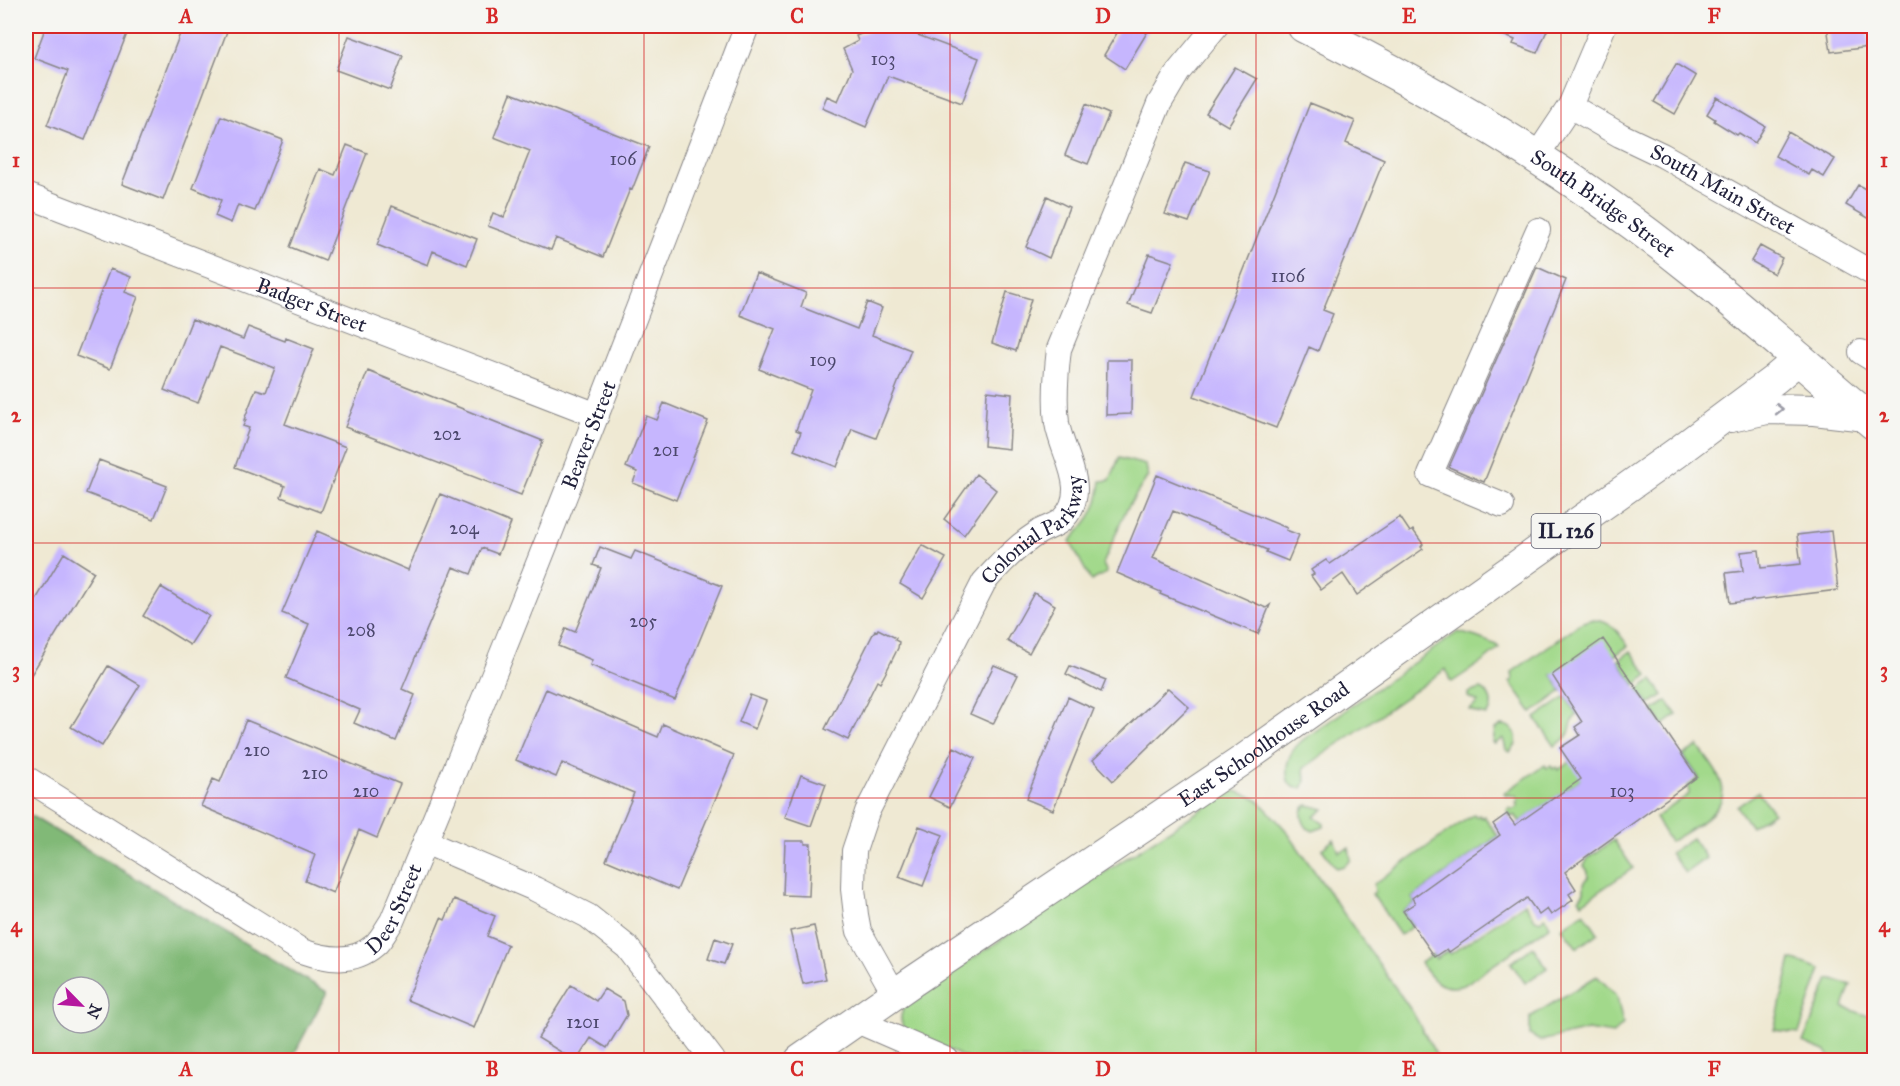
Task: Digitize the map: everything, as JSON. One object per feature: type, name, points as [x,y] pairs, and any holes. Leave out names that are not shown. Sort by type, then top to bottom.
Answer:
[{"type":"highway","name":"South Bridge Street","points":[[1304,26],[1403,77],[1536,157],[1625,217],[1800,358],[1870,420]]},
{"type":"main road","name":"East Schoolhouse Road","points":[[800,1060],[1240,762],[1658,466],[1775,380],[1800,358]]},
{"type":"main road","name":"East Schoolhouse Road","points":[[1722,418],[1767,409],[1814,410],[1870,420]]},
{"type":"street","name":"Beaver Street","points":[[425,842],[597,415],[747,26]]},
{"type":"street","name":"Colonial Parkway","points":[[895,994],[859,931],[853,889],[854,851],[867,812],[984,582],[1011,552],[1039,532],[1062,520],[1073,505],[1076,488],[1057,425],[1055,385],[1059,349],[1159,104],[1178,72],[1216,26]]},
{"type":"street","points":[[1536,157],[1570,106],[1604,26]]},
{"type":"street","name":"South Main Street","points":[[1570,106],[1875,274]]},
{"type":"street","name":"Badger Street","points":[[26,195],[597,415]]},
{"type":"street","points":[[1502,505],[1430,475],[1538,230]]},
{"type":"street","name":"Deer Street","points":[[26,778],[303,951],[327,959],[353,957],[376,945],[392,921],[425,842],[535,889],[588,916],[627,947],[713,1060]]},
{"type":"street","points":[[857,1021],[947,1060]]},
{"type":"green space","points":[[1119,458],[1146,465],[1148,476],[1126,510],[1103,564],[1107,573],[1091,581],[1070,541],[1092,514],[1098,500],[1101,481],[1110,480]]},
{"type":"green space","points":[[1590,620],[1608,624],[1617,631],[1628,646],[1614,656],[1552,675],[1562,691],[1532,713],[1510,682],[1513,680],[1512,672],[1581,623]]},
{"type":"green space","points":[[1458,632],[1497,645],[1499,648],[1452,682],[1446,669],[1304,768],[1305,782],[1302,788],[1291,786],[1287,777],[1289,759],[1300,742]]},
{"type":"green space","points":[[1631,651],[1648,675],[1635,685],[1618,661]]},
{"type":"green space","points":[[1652,680],[1663,695],[1649,705],[1638,690]]},
{"type":"green space","points":[[1481,689],[1489,695],[1491,701],[1490,711],[1486,715],[1470,710],[1478,702],[1468,697],[1468,693]]},
{"type":"green space","points":[[1566,697],[1577,715],[1568,735],[1555,746],[1535,718]]},
{"type":"green space","points":[[1667,701],[1677,715],[1663,725],[1653,710]]},
{"type":"green space","points":[[1501,725],[1511,728],[1515,734],[1516,744],[1510,752],[1506,750],[1503,738],[1493,743],[1495,729]]},
{"type":"green space","points":[[1698,746],[1719,777],[1723,792],[1720,802],[1707,818],[1670,842],[1655,818],[1689,794],[1688,786],[1699,778],[1683,755]]},
{"type":"green space","points":[[1577,757],[1589,774],[1520,822],[1515,815],[1511,817],[1507,810],[1518,806],[1516,803],[1519,801],[1515,795],[1506,796],[1504,793],[1545,765],[1547,768],[1556,767],[1558,770]]},
{"type":"green space","points":[[1231,790],[1259,801],[1285,829],[1413,1013],[1439,1060],[970,1060],[905,1030],[901,1015],[916,995]]},
{"type":"green space","points":[[1758,792],[1773,812],[1751,827],[1737,807]]},
{"type":"green space","points":[[1308,805],[1324,809],[1314,817],[1324,824],[1324,827],[1313,831],[1307,828],[1302,819],[1302,813]]},
{"type":"green space","points":[[26,813],[327,992],[291,1060],[26,1060]]},
{"type":"green space","points":[[1474,814],[1476,817],[1484,816],[1498,836],[1412,898],[1415,903],[1403,911],[1413,926],[1400,935],[1372,894],[1375,892],[1374,884]]},
{"type":"green space","points":[[1692,838],[1706,858],[1685,873],[1670,853]]},
{"type":"green space","points":[[1334,839],[1339,852],[1349,848],[1351,860],[1344,866],[1336,868],[1322,849]]},
{"type":"green space","points":[[1614,840],[1633,868],[1582,903],[1579,899],[1584,892],[1584,883],[1588,877],[1584,866],[1588,858]]},
{"type":"green space","points":[[1525,903],[1535,919],[1540,921],[1545,917],[1550,926],[1464,985],[1450,987],[1438,983],[1421,963],[1433,954],[1436,959],[1447,951],[1450,954]]},
{"type":"green space","points":[[1584,912],[1598,933],[1577,948],[1562,928]]},
{"type":"green space","points":[[1533,947],[1547,968],[1525,983],[1511,963]]},
{"type":"green space","points":[[1791,959],[1821,969],[1799,1033],[1774,1030]]},
{"type":"green space","points":[[1597,976],[1617,996],[1623,1024],[1613,1034],[1588,1030],[1540,1041],[1530,1035],[1530,1017]]},
{"type":"green space","points":[[1829,979],[1851,985],[1843,1007],[1874,1018],[1874,1060],[1833,1060],[1825,1051],[1803,1042]]},
{"type":"building","points":[[46,26],[130,26],[85,140],[47,125],[68,71],[34,58]]},
{"type":"building","points":[[183,26],[229,26],[163,200],[122,184]]},
{"type":"building","points":[[879,26],[881,31],[894,26],[902,26],[904,30],[979,58],[962,103],[888,76],[866,127],[822,108],[827,96],[838,101],[852,69],[843,49],[858,41],[856,36]]},
{"type":"building","points":[[1121,26],[1151,26],[1125,69],[1104,55]]},
{"type":"building","points":[[1481,26],[1549,26],[1537,53],[1513,44],[1515,40]]},
{"type":"building","points":[[1827,26],[1867,26],[1869,47],[1831,52]]},
{"type":"building","points":[[349,36],[403,56],[390,90],[336,70]]},
{"type":"building","points":[[1676,64],[1696,76],[1675,114],[1654,102]]},
{"type":"building","points":[[1235,67],[1257,79],[1228,126],[1206,113]]},
{"type":"building","points":[[511,93],[649,147],[603,257],[556,238],[551,250],[488,226],[493,213],[504,217],[530,151],[494,137]]},
{"type":"building","points":[[1717,97],[1765,126],[1755,143],[1739,133],[1737,135],[1707,114]]},
{"type":"building","points":[[1310,103],[1355,121],[1346,143],[1384,160],[1323,310],[1333,314],[1318,351],[1309,347],[1276,428],[1194,396]]},
{"type":"building","points":[[1086,104],[1109,114],[1088,164],[1065,155]]},
{"type":"building","points":[[221,116],[283,140],[255,211],[238,205],[231,223],[215,216],[221,200],[193,188]]},
{"type":"building","points":[[1788,132],[1835,159],[1824,177],[1812,170],[1809,175],[1775,156]]},
{"type":"building","points":[[347,145],[367,153],[325,261],[290,247],[320,169],[335,175]]},
{"type":"building","points":[[1185,163],[1210,171],[1189,222],[1165,214]]},
{"type":"building","points":[[1858,185],[1875,194],[1875,222],[1846,205]]},
{"type":"building","points":[[1047,196],[1069,207],[1049,258],[1026,247]]},
{"type":"building","points":[[392,206],[477,239],[467,265],[433,251],[428,265],[377,245]]},
{"type":"building","points":[[1760,246],[1782,258],[1774,274],[1751,261]]},
{"type":"building","points":[[1149,254],[1173,262],[1152,313],[1128,305]]},
{"type":"building","points":[[1537,267],[1566,280],[1484,482],[1449,467]]},
{"type":"building","points":[[110,269],[131,277],[125,292],[138,297],[110,369],[76,356]]},
{"type":"building","points":[[756,273],[806,293],[801,307],[857,329],[867,302],[882,308],[872,335],[911,350],[876,438],[852,429],[837,467],[794,450],[801,432],[796,430],[811,390],[759,369],[775,329],[740,315]]},
{"type":"building","points":[[1007,292],[1031,299],[1016,351],[992,343]]},
{"type":"building","points":[[192,319],[243,339],[248,327],[314,349],[285,424],[346,447],[321,512],[281,497],[285,486],[235,467],[249,428],[243,426],[246,420],[244,420],[256,389],[266,392],[275,368],[220,347],[198,403],[164,390]]},
{"type":"building","points":[[1107,360],[1132,360],[1131,414],[1106,415]]},
{"type":"building","points":[[368,371],[543,441],[521,495],[345,427]]},
{"type":"building","points":[[987,391],[1012,394],[1009,449],[984,446]]},
{"type":"building","points":[[664,403],[708,421],[676,500],[633,483],[637,472],[626,467],[646,416],[657,420]]},
{"type":"building","points":[[99,460],[167,486],[154,519],[86,493]]},
{"type":"building","points":[[976,474],[996,490],[964,535],[944,519]]},
{"type":"building","points":[[1157,475],[1299,535],[1288,561],[1173,511],[1153,558],[1266,608],[1270,605],[1258,634],[1160,594],[1161,592],[1117,573]]},
{"type":"building","points":[[440,494],[511,523],[498,554],[482,548],[471,574],[453,567],[402,689],[415,695],[396,741],[354,723],[360,710],[286,678],[309,624],[282,613],[317,531],[408,570]]},
{"type":"building","points":[[1400,517],[1410,532],[1413,530],[1423,544],[1421,547],[1423,549],[1357,595],[1343,574],[1321,590],[1311,576],[1314,574],[1311,570],[1326,560],[1330,564]]},
{"type":"building","points":[[1831,531],[1838,590],[1730,603],[1726,573],[1743,571],[1741,552],[1759,550],[1761,568],[1801,564],[1797,535]]},
{"type":"building","points":[[922,545],[946,558],[923,598],[900,584]]},
{"type":"building","points":[[600,547],[631,559],[635,551],[722,586],[675,700],[590,665],[592,660],[558,646],[566,628],[575,632],[601,568],[593,565]]},
{"type":"building","points":[[64,553],[94,572],[26,683],[26,616]]},
{"type":"building","points":[[161,587],[209,616],[190,645],[143,616]]},
{"type":"building","points":[[1034,593],[1055,605],[1029,653],[1007,641]]},
{"type":"building","points":[[878,629],[896,638],[895,640],[899,642],[898,648],[880,683],[877,681],[848,740],[825,729],[875,630]]},
{"type":"building","points":[[1603,639],[1697,777],[1565,872],[1576,889],[1569,894],[1573,900],[1551,915],[1547,909],[1539,915],[1527,898],[1449,952],[1447,949],[1435,957],[1403,911],[1415,903],[1412,898],[1500,835],[1493,824],[1507,814],[1515,825],[1581,779],[1560,748],[1580,735],[1575,727],[1582,722],[1552,675]]},
{"type":"building","points":[[994,665],[1018,675],[993,724],[970,714]]},
{"type":"building","points":[[108,666],[140,685],[102,746],[71,727]]},
{"type":"building","points":[[1070,666],[1106,680],[1101,692],[1066,674]]},
{"type":"building","points":[[1168,688],[1189,707],[1113,781],[1093,760]]},
{"type":"building","points":[[546,689],[658,737],[663,724],[734,755],[677,890],[606,860],[634,793],[562,763],[556,777],[516,760]]},
{"type":"building","points":[[750,695],[766,701],[755,729],[739,722]]},
{"type":"building","points":[[1068,697],[1094,709],[1053,810],[1026,799]]},
{"type":"building","points":[[246,720],[400,784],[377,838],[359,830],[333,893],[305,881],[315,855],[201,806],[213,779],[220,782]]},
{"type":"building","points":[[954,747],[975,758],[950,807],[929,797]]},
{"type":"building","points":[[801,775],[826,784],[811,826],[785,817]]},
{"type":"building","points":[[919,826],[943,835],[923,886],[899,877]]},
{"type":"building","points":[[785,841],[805,841],[805,844],[811,844],[809,896],[783,895]]},
{"type":"building","points":[[454,899],[495,916],[487,936],[508,945],[474,1028],[407,1000],[441,918],[445,920]]},
{"type":"building","points":[[814,926],[826,979],[803,984],[790,931]]},
{"type":"building","points":[[715,938],[732,944],[724,964],[708,959]]},
{"type":"building","points":[[571,985],[596,1001],[604,989],[624,1001],[627,1015],[607,1048],[591,1038],[577,1060],[538,1038]]}]
